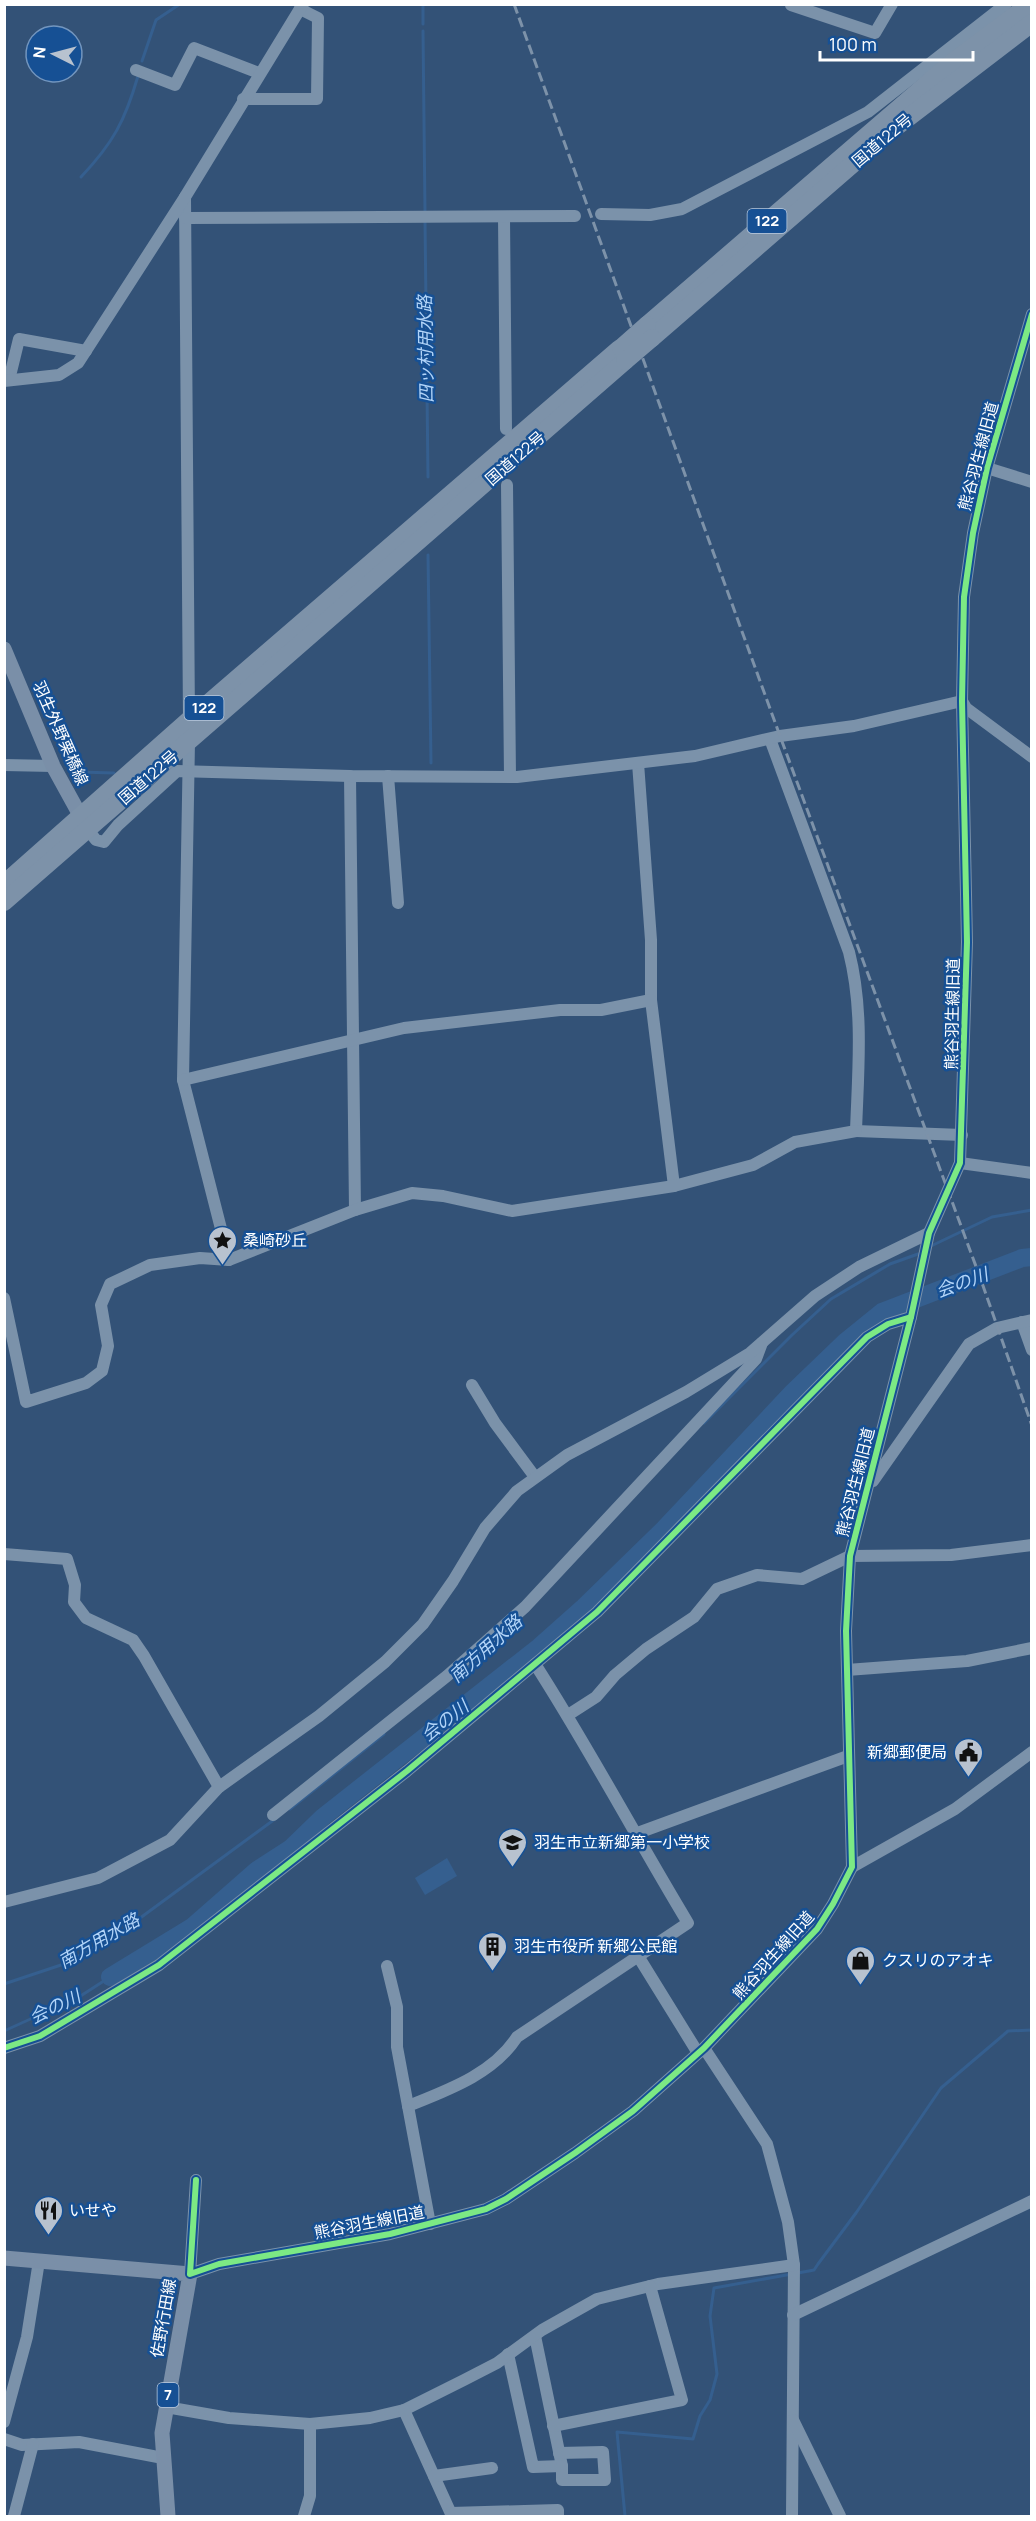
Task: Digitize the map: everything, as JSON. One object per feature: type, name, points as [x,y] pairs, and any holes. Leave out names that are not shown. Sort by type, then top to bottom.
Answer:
[{"type":"highway","name":"国道122号","points":[[649,332],[941,71],[1030,4]]},
{"type":"highway","name":"国道122号","points":[[4,902],[189,720],[892,130],[1032,23]]},
{"type":"highway","name":"国道122号","points":[[4,884],[189,742],[623,354]]},
{"type":"main road","name":"羽生外野栗橋線","points":[[4,649],[53,766],[84,823]]},
{"type":"main road","name":"佐野行田線","points":[[4,2258],[190,2274],[162,2433],[168,2517]]},
{"type":"street","points":[[791,5],[875,33],[892,4]]},
{"type":"street","points":[[601,214],[650,215],[682,210],[868,112],[1006,4]]},
{"type":"street","points":[[86,351],[19,339],[7,380],[58,375],[78,363],[86,351],[185,197],[243,99],[301,7],[318,18],[317,99],[243,99]]},
{"type":"street","points":[[136,70],[175,85],[194,48],[259,73]]},
{"type":"street","points":[[185,197],[189,720]]},
{"type":"street","points":[[186,219],[575,216]]},
{"type":"street","points":[[504,217],[506,429]]},
{"type":"street","name":"熊谷羽生線旧道","points":[[190,2274],[219,2264],[390,2234],[486,2209],[506,2199],[633,2111],[701,2051],[817,1929],[852,1867],[847,1670],[850,1556],[911,1317],[929,1233],[938,1208],[956,1177],[960,1162],[968,942],[962,701],[964,597],[973,532],[987,468],[1032,314]]},
{"type":"street","points":[[987,468],[1032,482]]},
{"type":"street","points":[[507,485],[510,777]]},
{"type":"street","points":[[84,823],[96,840],[104,842],[117,825],[177,771],[350,776],[510,777],[695,756],[770,739],[854,726],[962,701],[966,708],[1032,757]]},
{"type":"street","points":[[770,739],[843,935],[854,972],[860,1018],[856,1131]]},
{"type":"street","points":[[189,742],[183,1080],[229,1260]]},
{"type":"street","points":[[638,763],[651,940],[651,1000],[674,1186]]},
{"type":"street","points":[[4,765],[53,766]]},
{"type":"street","points":[[350,776],[355,1210]]},
{"type":"street","points":[[388,776],[398,903]]},
{"type":"street","points":[[183,1080],[404,1028],[560,1010],[601,1010],[651,1000]]},
{"type":"street","points":[[4,1298],[26,1402],[86,1383],[102,1371],[108,1346],[101,1305],[110,1284],[150,1265],[200,1258],[229,1260],[355,1210],[412,1193],[443,1196],[512,1211],[674,1186],[753,1165],[795,1142],[856,1131],[962,1136]]},
{"type":"street","points":[[960,1162],[1032,1173]]},
{"type":"street","points":[[4,1902],[98,1878],[170,1840],[219,1787],[318,1716],[385,1662],[423,1624],[453,1581],[485,1528],[516,1491],[567,1455],[599,1436],[686,1392],[750,1353],[815,1296],[859,1267],[929,1233]]},
{"type":"street","points":[[4,2048],[40,2036],[159,1965],[407,1772],[597,1612],[867,1337],[888,1324],[911,1317]]},
{"type":"street","points":[[868,1487],[969,1344],[997,1328],[1027,1321],[1032,1350]]},
{"type":"street","points":[[273,1815],[447,1676],[525,1607],[756,1359],[762,1342]]},
{"type":"street","points":[[472,1385],[495,1423],[535,1478]]},
{"type":"street","points":[[568,1714],[596,1697],[615,1675],[694,1617],[717,1589],[757,1575],[802,1579],[850,1556],[951,1555],[1032,1545]]},
{"type":"street","points":[[4,1554],[66,1559],[75,1586],[74,1602],[86,1618],[133,1640],[219,1787]]},
{"type":"street","points":[[847,1670],[967,1661],[1032,1648]]},
{"type":"street","points":[[408,2106],[463,2084],[507,2052],[517,2037],[688,1923],[568,1714],[535,1664]]},
{"type":"street","points":[[852,1867],[955,1809],[1032,1752]]},
{"type":"street","points":[[635,1834],[848,1756]]},
{"type":"street","points":[[638,1956],[701,2051],[767,2144],[788,2222],[794,2265],[792,2517]]},
{"type":"street","points":[[387,1966],[397,2007],[397,2047],[430,2224]]},
{"type":"street","points":[[190,2274],[196,2180]]},
{"type":"street","points":[[793,2315],[1032,2201]]},
{"type":"street","points":[[4,2422],[27,2337],[39,2261]]},
{"type":"street","points":[[166,2407],[229,2418],[310,2424],[370,2418],[404,2410],[508,2355],[597,2299],[650,2286],[794,2265]]},
{"type":"street","points":[[553,2426],[682,2400],[650,2286]]},
{"type":"street","points":[[535,2336],[553,2426],[559,2453],[562,2466],[562,2480],[605,2480],[603,2452],[559,2453]]},
{"type":"street","points":[[508,2355],[533,2467],[562,2466]]},
{"type":"street","points":[[404,2410],[451,2515],[558,2510],[558,2517]]},
{"type":"street","points":[[791,2417],[840,2517]]},
{"type":"street","points":[[304,2517],[310,2496],[310,2424]]},
{"type":"street","points":[[4,2439],[22,2445],[79,2442],[163,2458]]},
{"type":"street","points":[[14,2517],[33,2444]]},
{"type":"street","points":[[434,2476],[492,2468]]},
{"type":"water","points":[[447,1858],[457,1876],[425,1895],[415,1878]]},
{"type":"waterway","points":[[142,61],[156,20],[180,4]]},
{"type":"waterway","name":"四ッ村用水路","points":[[423,4],[423,24]]},
{"type":"waterway","name":"四ッ村用水路","points":[[423,31],[425,212]]},
{"type":"waterway","points":[[81,177],[117,131],[138,76]]},
{"type":"waterway","name":"四ッ村用水路","points":[[425,221],[428,477]]},
{"type":"waterway","name":"四ッ村用水路","points":[[428,555],[431,763]]},
{"type":"waterway","name":"四ッ村用水路","points":[[79,772],[114,773]]},
{"type":"waterway","name":"南方用水路","points":[[931,1246],[992,1217],[1032,1210]]},
{"type":"waterway","name":"南方用水路","points":[[704,1423],[831,1299],[890,1264],[918,1254]]},
{"type":"waterway","name":"会の川","points":[[110,1977],[192,1927],[257,1870],[291,1848],[323,1817],[539,1647],[584,1607],[664,1529],[793,1392],[845,1342],[882,1312],[1022,1258],[1032,1257]]},
{"type":"waterway","name":"南方用水路","points":[[454,1677],[480,1658],[517,1622]]},
{"type":"waterway","name":"南方用水路","points":[[290,1809],[384,1734]]},
{"type":"waterway","name":"南方用水路","points":[[4,1984],[64,1964],[117,1935],[275,1819]]},
{"type":"waterway","name":"会の川","points":[[4,2031],[79,1997],[110,1977]]},
{"type":"waterway","points":[[798,2273],[814,2270],[856,2213],[941,2088],[1008,2031],[1032,2030]]},
{"type":"waterway","points":[[625,2516],[617,2432],[693,2439],[700,2416],[710,2400],[717,2374],[710,2316],[714,2288],[792,2274]]},
{"type":"railway","points":[[514,4],[981,1280],[1032,1426]]},
{"type":"cycle path","points":[[196,2180],[190,2274],[219,2264],[390,2234],[486,2209],[506,2199],[633,2111],[704,2048],[817,1929],[852,1867],[846,1631],[850,1556],[911,1317],[929,1233],[960,1163],[967,942],[962,701],[964,597],[973,533],[987,468],[1032,314]]},
{"type":"cycle path","points":[[4,2048],[40,2036],[159,1965],[407,1771],[597,1612],[867,1337],[888,1324],[911,1317]]},
{"type":"place","name":"桑崎砂丘","points":[[222,1266]]},
{"type":"place","name":"新郷郵便局","points":[[968,1778]]},
{"type":"place","name":"羽生市立新郷第一小学校","points":[[513,1868]]},
{"type":"place","name":"羽生市役所 新郷公民館","points":[[493,1972]]},
{"type":"place","name":"クスリのアオキ","points":[[861,1986]]},
{"type":"place","name":"いせや","points":[[48,2236]]}]
